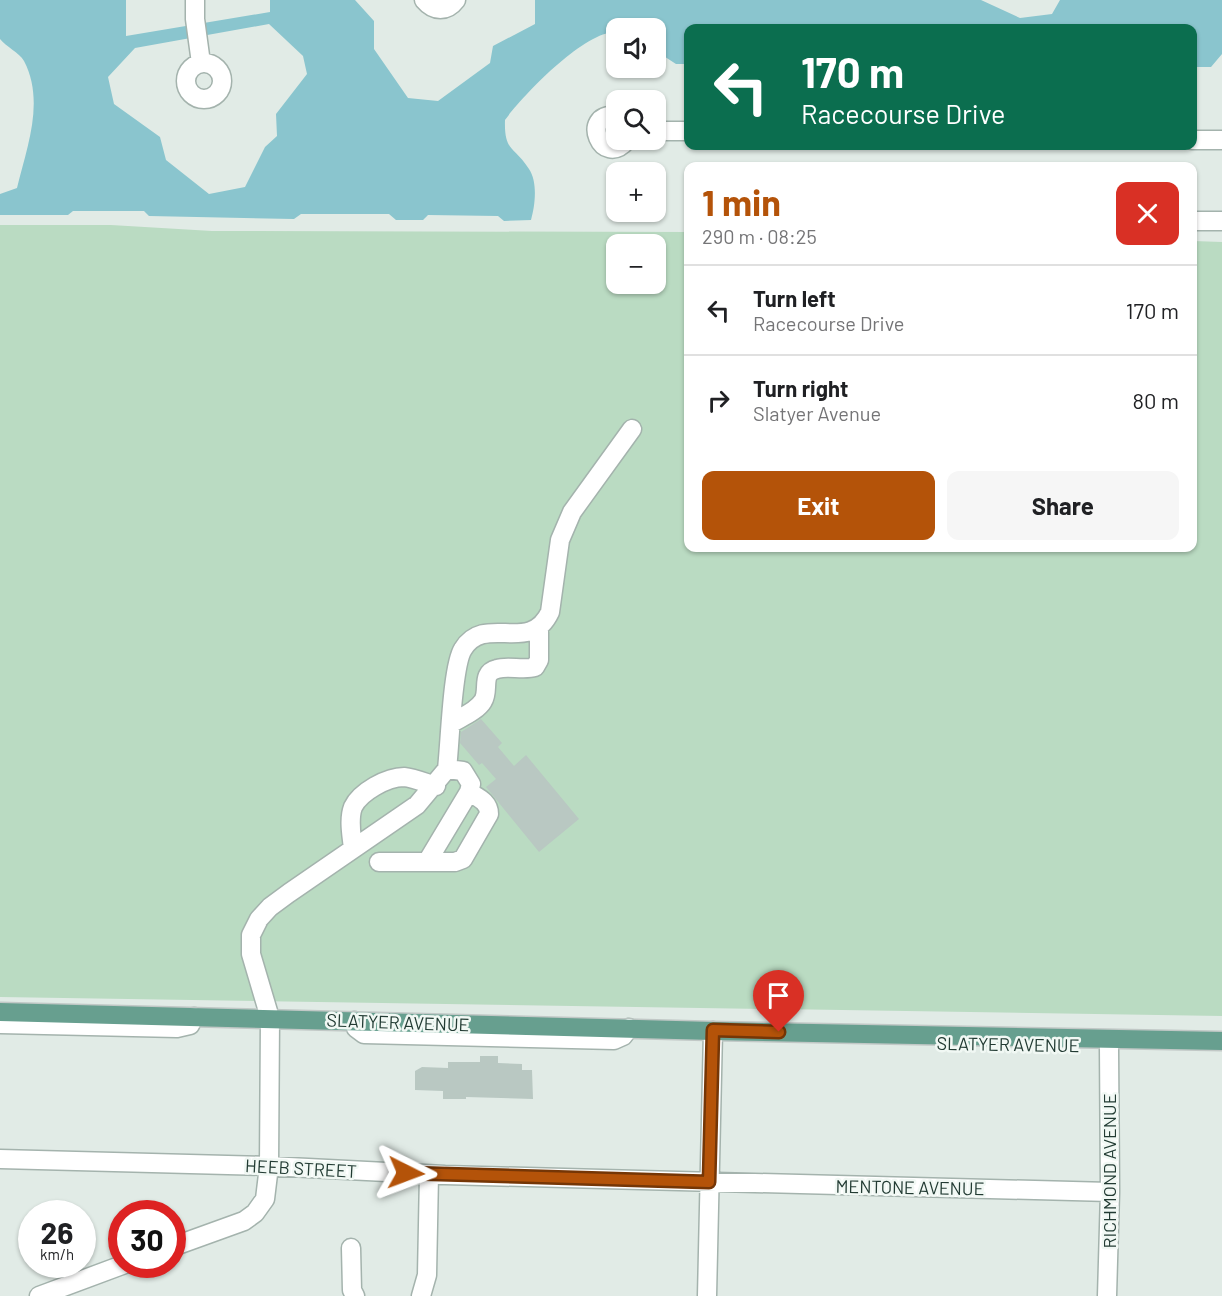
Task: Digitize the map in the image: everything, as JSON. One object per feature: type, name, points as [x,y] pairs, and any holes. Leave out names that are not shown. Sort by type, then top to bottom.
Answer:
[{"type":"main road","name":"SLATYER AVENUE","points":[[0,1012],[1222,1041]]},
{"type":"street","points":[[195,0],[195,19],[201,63]]},
{"type":"street","points":[[424,0],[433,8],[439,9],[451,6],[456,0]]},
{"type":"street","points":[[606,118],[601,120],[597,128],[597,139],[606,146]]},
{"type":"street","points":[[666,131],[684,131]]},
{"type":"street","points":[[1197,140],[1222,140]]},
{"type":"street","points":[[1197,221],[1222,221]]},
{"type":"street","points":[[186,1242],[244,1221],[255,1213],[265,1199],[269,1166],[270,1018],[251,954],[251,935],[259,919],[270,907],[417,805],[436,786],[447,770],[457,668],[462,650],[473,638],[490,633],[527,633],[538,629],[550,612],[560,540],[573,512],[632,429]]},
{"type":"street","points":[[452,723],[478,707],[484,700],[485,680],[489,673],[497,668],[528,670],[535,667],[539,660],[538,629]]},
{"type":"street","points":[[427,862],[469,792],[471,784],[468,777],[455,769],[447,770]]},
{"type":"street","points":[[352,849],[352,808],[360,797],[389,779],[405,777],[436,786]]},
{"type":"street","points":[[379,862],[455,862],[463,859],[489,814],[489,807],[485,802],[469,792]]},
{"type":"street","points":[[0,1024],[177,1028],[190,1025],[194,1017]]},
{"type":"street","points":[[706,1296],[713,1030]]},
{"type":"street","name":"SLATYER AVENUE","points":[[797,1032],[811,1040],[1222,1049]]},
{"type":"street","name":"RICHMOND AVENUE","points":[[1107,1296],[1110,1192],[1109,1047]]},
{"type":"street","name":"HEEB STREET","points":[[0,1159],[269,1166],[429,1175],[709,1182]]},
{"type":"street","points":[[421,1296],[427,1275],[429,1175]]},
{"type":"street","name":"MENTONE AVENUE","points":[[709,1182],[1110,1192]]},
{"type":"street","points":[[351,1248],[352,1290],[356,1296]]},
{"type":"street","points":[[39,1296],[108,1270]]},
{"type":"green space","points":[[0,225],[111,225],[212,231],[684,232],[684,552],[1197,552],[1197,241],[1222,242],[1222,1016],[0,997]]},
{"type":"water","points":[[0,0],[126,0],[126,36],[270,12],[270,0],[355,0],[374,21],[374,49],[408,98],[438,101],[490,63],[493,46],[535,24],[535,0],[981,0],[1020,18],[1052,14],[1060,0],[1222,0],[1222,54],[1211,67],[1197,67],[1197,24],[684,24],[684,64],[676,64],[666,58],[666,18],[606,18],[606,34],[588,42],[556,66],[540,80],[505,120],[508,144],[524,162],[534,180],[534,208],[531,220],[504,221],[498,216],[428,215],[423,220],[396,220],[389,214],[301,214],[294,219],[149,216],[144,211],[73,211],[68,215],[0,215],[0,194],[17,188],[34,108],[30,76],[19,55],[0,39]],"holes":[[[269,24],[303,56],[307,74],[276,114],[277,136],[265,147],[245,187],[209,194],[166,160],[160,137],[114,104],[108,77],[135,48]]]},
{"type":"building","points":[[481,719],[502,743],[498,747],[514,766],[526,755],[579,819],[539,852],[486,787],[496,779],[482,763],[479,765],[460,743],[461,732]]},
{"type":"building","points":[[480,1056],[498,1056],[498,1063],[522,1064],[522,1070],[532,1070],[533,1099],[466,1097],[466,1099],[443,1099],[443,1091],[415,1090],[415,1071],[422,1067],[448,1068],[448,1062],[480,1062]]},
{"type":"route","points":[[406,1173],[709,1182],[713,1030],[779,1032]]}]
